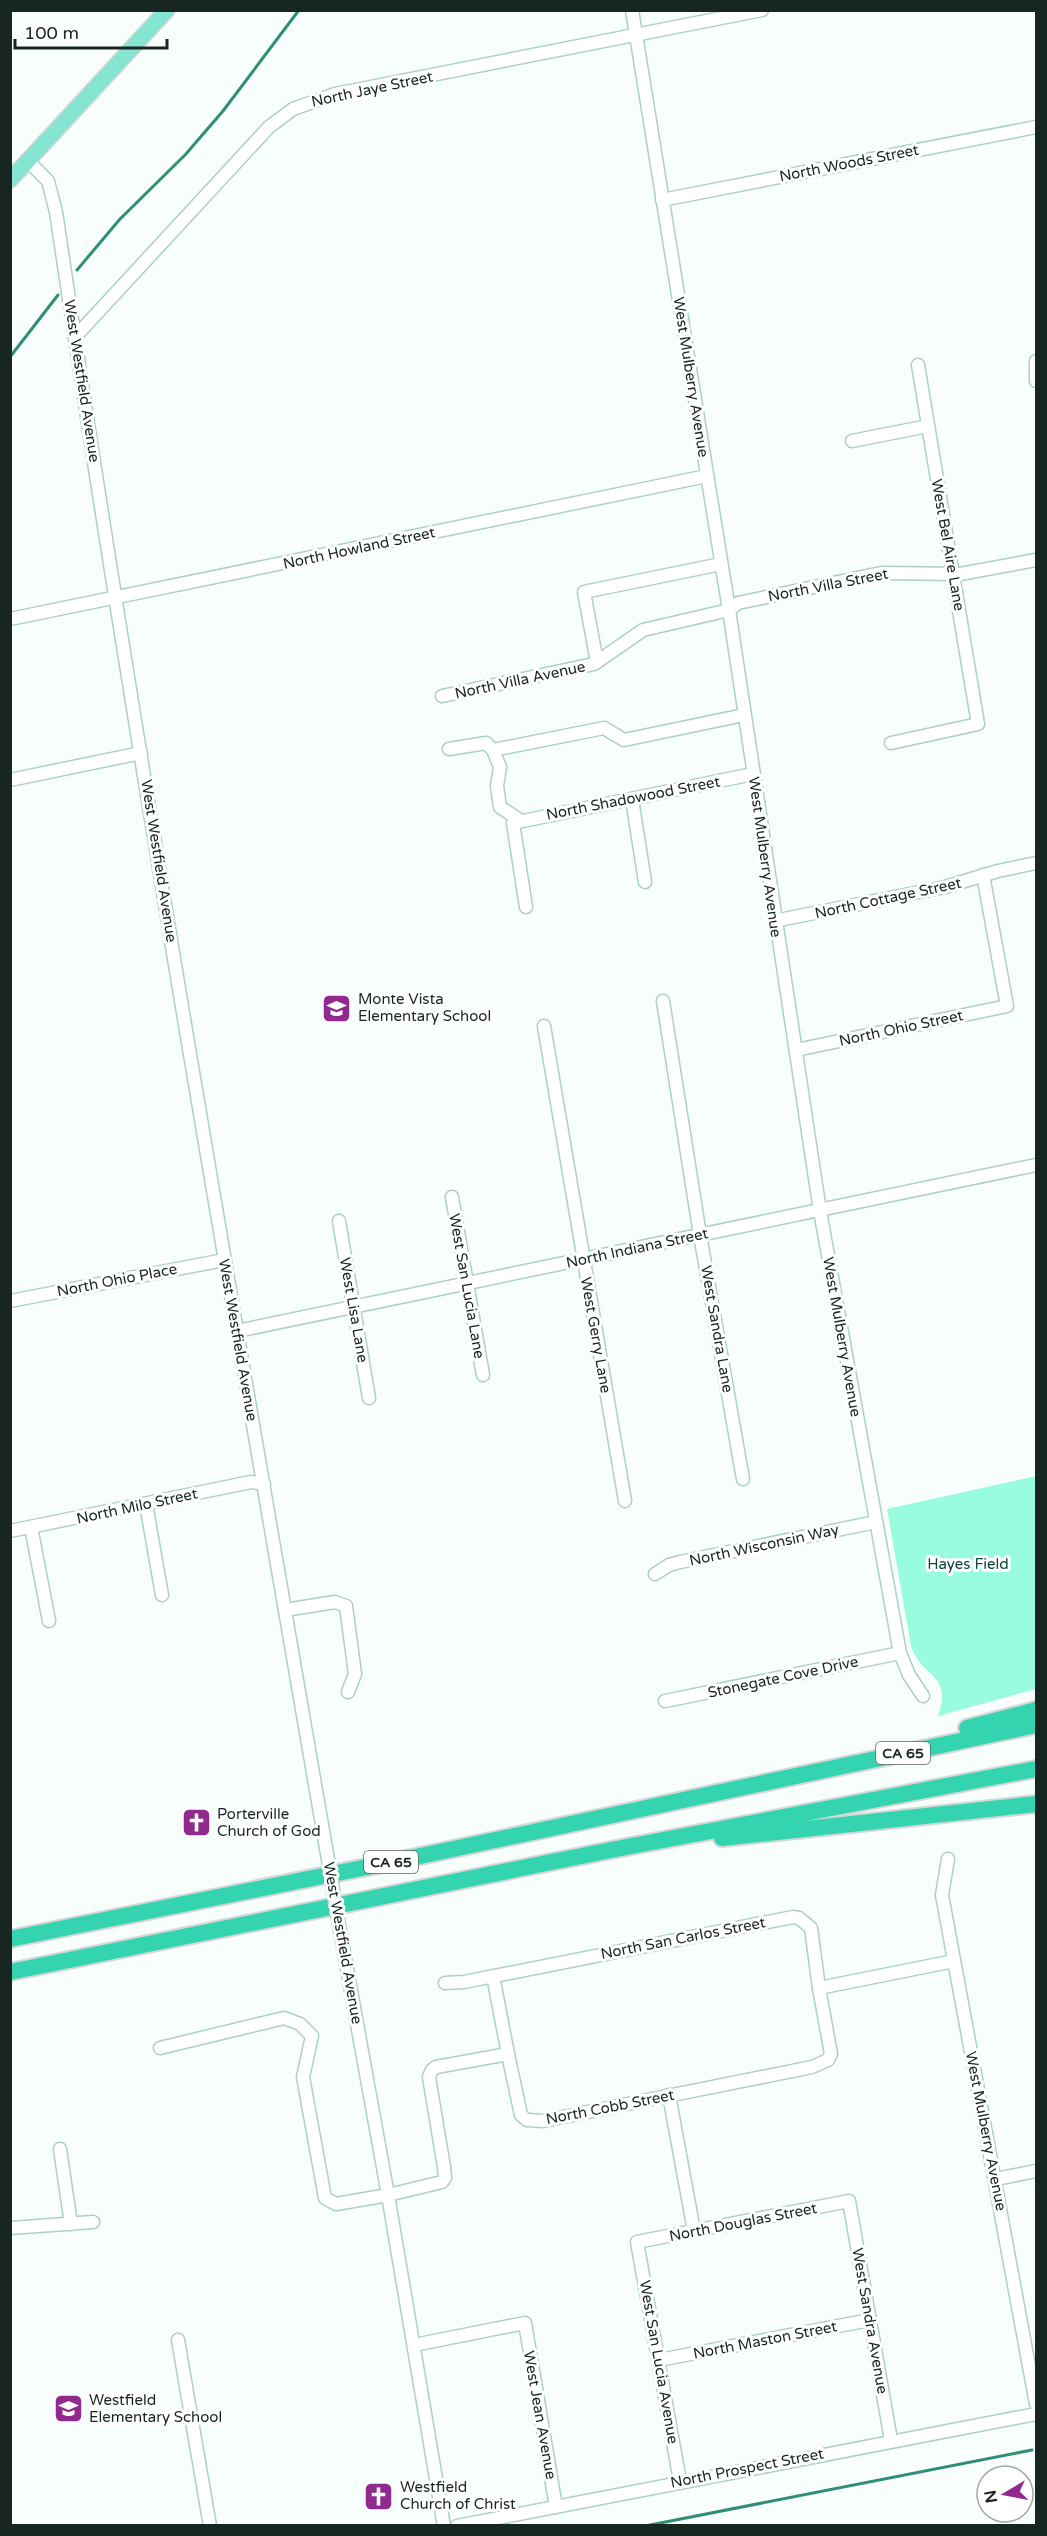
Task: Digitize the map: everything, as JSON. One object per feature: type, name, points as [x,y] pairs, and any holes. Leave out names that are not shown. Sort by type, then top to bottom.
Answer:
[{"type":"highway","points":[[770,1782],[825,1762],[1036,1710]]},
{"type":"highway","name":"CA 65","points":[[10,1939],[380,1864],[1036,1725]]},
{"type":"highway","name":"CA 65","points":[[10,1972],[616,1848],[1036,1769]]},
{"type":"highway","points":[[616,1848],[1036,1804]]},
{"type":"main road","points":[[10,180],[167,10]]},
{"type":"street","name":"West Mulberry Avenue","points":[[632,10],[729,610],[774,921],[820,1210],[900,1653],[909,1675],[923,1696]]},
{"type":"street","name":"North Jaye Street","points":[[75,337],[269,127],[293,109],[335,94],[762,10]]},
{"type":"street","name":"North Woods Street","points":[[662,200],[1036,127]]},
{"type":"street","name":"West Westfield Avenue","points":[[28,161],[44,175],[51,188],[225,1260],[444,2526]]},
{"type":"street","points":[[1036,362],[1036,381]]},
{"type":"street","name":"West Bel Aire Lane","points":[[891,743],[978,724],[918,365]]},
{"type":"street","points":[[852,441],[928,426]]},
{"type":"street","name":"North Howland Street","points":[[10,619],[707,476]]},
{"type":"street","name":"North Villa Street","points":[[729,610],[738,603],[881,573],[953,574],[1036,560]]},
{"type":"street","points":[[597,662],[584,592],[721,564]]},
{"type":"street","name":"North Villa Avenue","points":[[442,696],[594,664],[643,630],[729,610]]},
{"type":"street","points":[[493,750],[604,728],[624,740],[744,715]]},
{"type":"street","points":[[448,749],[486,743],[493,750],[500,767],[496,786],[500,807],[517,822],[526,907]]},
{"type":"street","points":[[10,780],[141,753]]},
{"type":"street","name":"North Shadowood Street","points":[[517,822],[753,774]]},
{"type":"street","points":[[632,799],[645,882]]},
{"type":"street","name":"North Cottage Street","points":[[774,921],[945,887],[983,875],[1036,863]]},
{"type":"street","name":"North Ohio Street","points":[[796,1050],[1007,1006],[983,875]]},
{"type":"street","name":"West Sandra Lane","points":[[663,1001],[700,1234],[743,1479]]},
{"type":"street","name":"West Gerry Lane","points":[[544,1026],[625,1501]]},
{"type":"street","name":"North Indiana Street","points":[[237,1331],[1036,1165]]},
{"type":"street","name":"West San Lucia Lane","points":[[452,1197],[483,1375]]},
{"type":"street","name":"West Lisa Lane","points":[[339,1221],[369,1398]]},
{"type":"street","name":"North Ohio Place","points":[[10,1301],[225,1260]]},
{"type":"street","name":"North Milo Street","points":[[10,1531],[251,1482],[264,1484]]},
{"type":"street","points":[[146,1504],[162,1595]]},
{"type":"street","name":"North Wisconsin Way","points":[[655,1574],[669,1565],[680,1562],[876,1522]]},
{"type":"street","points":[[32,1527],[49,1621]]},
{"type":"street","points":[[285,1610],[335,1602],[346,1606],[355,1674],[348,1692]]},
{"type":"street","name":"Stonegate Cove Drive","points":[[665,1701],[900,1653]]},
{"type":"street","name":"West Mulberry Avenue","points":[[948,1859],[942,1895],[1036,2404]]},
{"type":"street","name":"North San Carlos Street","points":[[445,1983],[493,1976],[793,1917],[799,1918],[811,1928],[819,1988]]},
{"type":"street","points":[[819,1988],[954,1962]]},
{"type":"street","points":[[160,2048],[285,2018],[300,2024],[312,2036],[303,2078],[325,2198],[336,2204],[388,2195],[436,2184],[444,2178],[429,2077],[432,2070],[508,2054],[493,1976]]},
{"type":"street","name":"North Cobb Street","points":[[508,2054],[517,2105],[521,2115],[527,2120],[543,2121],[812,2067],[828,2060],[831,2047],[819,1988]]},
{"type":"street","points":[[669,2095],[694,2231]]},
{"type":"street","points":[[60,2149],[71,2224]]},
{"type":"street","points":[[996,2179],[1036,2171]]},
{"type":"street","name":"North Douglas Street","points":[[637,2242],[849,2201]]},
{"type":"street","name":"West Sandra Avenue","points":[[849,2201],[891,2440]]},
{"type":"street","points":[[10,2229],[93,2222]]},
{"type":"street","name":"West San Lucia Avenue","points":[[637,2242],[680,2481]]},
{"type":"street","name":"North Maston Street","points":[[660,2360],[870,2320]]},
{"type":"street","name":"West Jean Avenue","points":[[414,2345],[525,2323],[556,2507]]},
{"type":"street","points":[[178,2340],[210,2526]]},
{"type":"street","name":"North Prospect Street","points":[[457,2526],[891,2440],[1036,2414]]},
{"type":"green space","name":"Hayes Field","points":[[1036,1476],[1036,1689],[938,1716],[942,1692],[934,1677],[916,1657],[911,1646],[887,1509]]},
{"type":"waterway","points":[[77,270],[120,219],[185,155],[223,111],[299,10]]},
{"type":"waterway","points":[[10,357],[58,295]]},
{"type":"waterway","points":[[645,2526],[1032,2450]]},
{"type":"place","name":"Monte Vista Elementary School","points":[[337,1008]]},
{"type":"place","name":"Porterville Church of God","points":[[196,1823]]},
{"type":"place","name":"Westfield Elementary School","points":[[68,2409]]},
{"type":"place","name":"Westfield Church of Christ","points":[[379,2496]]}]
